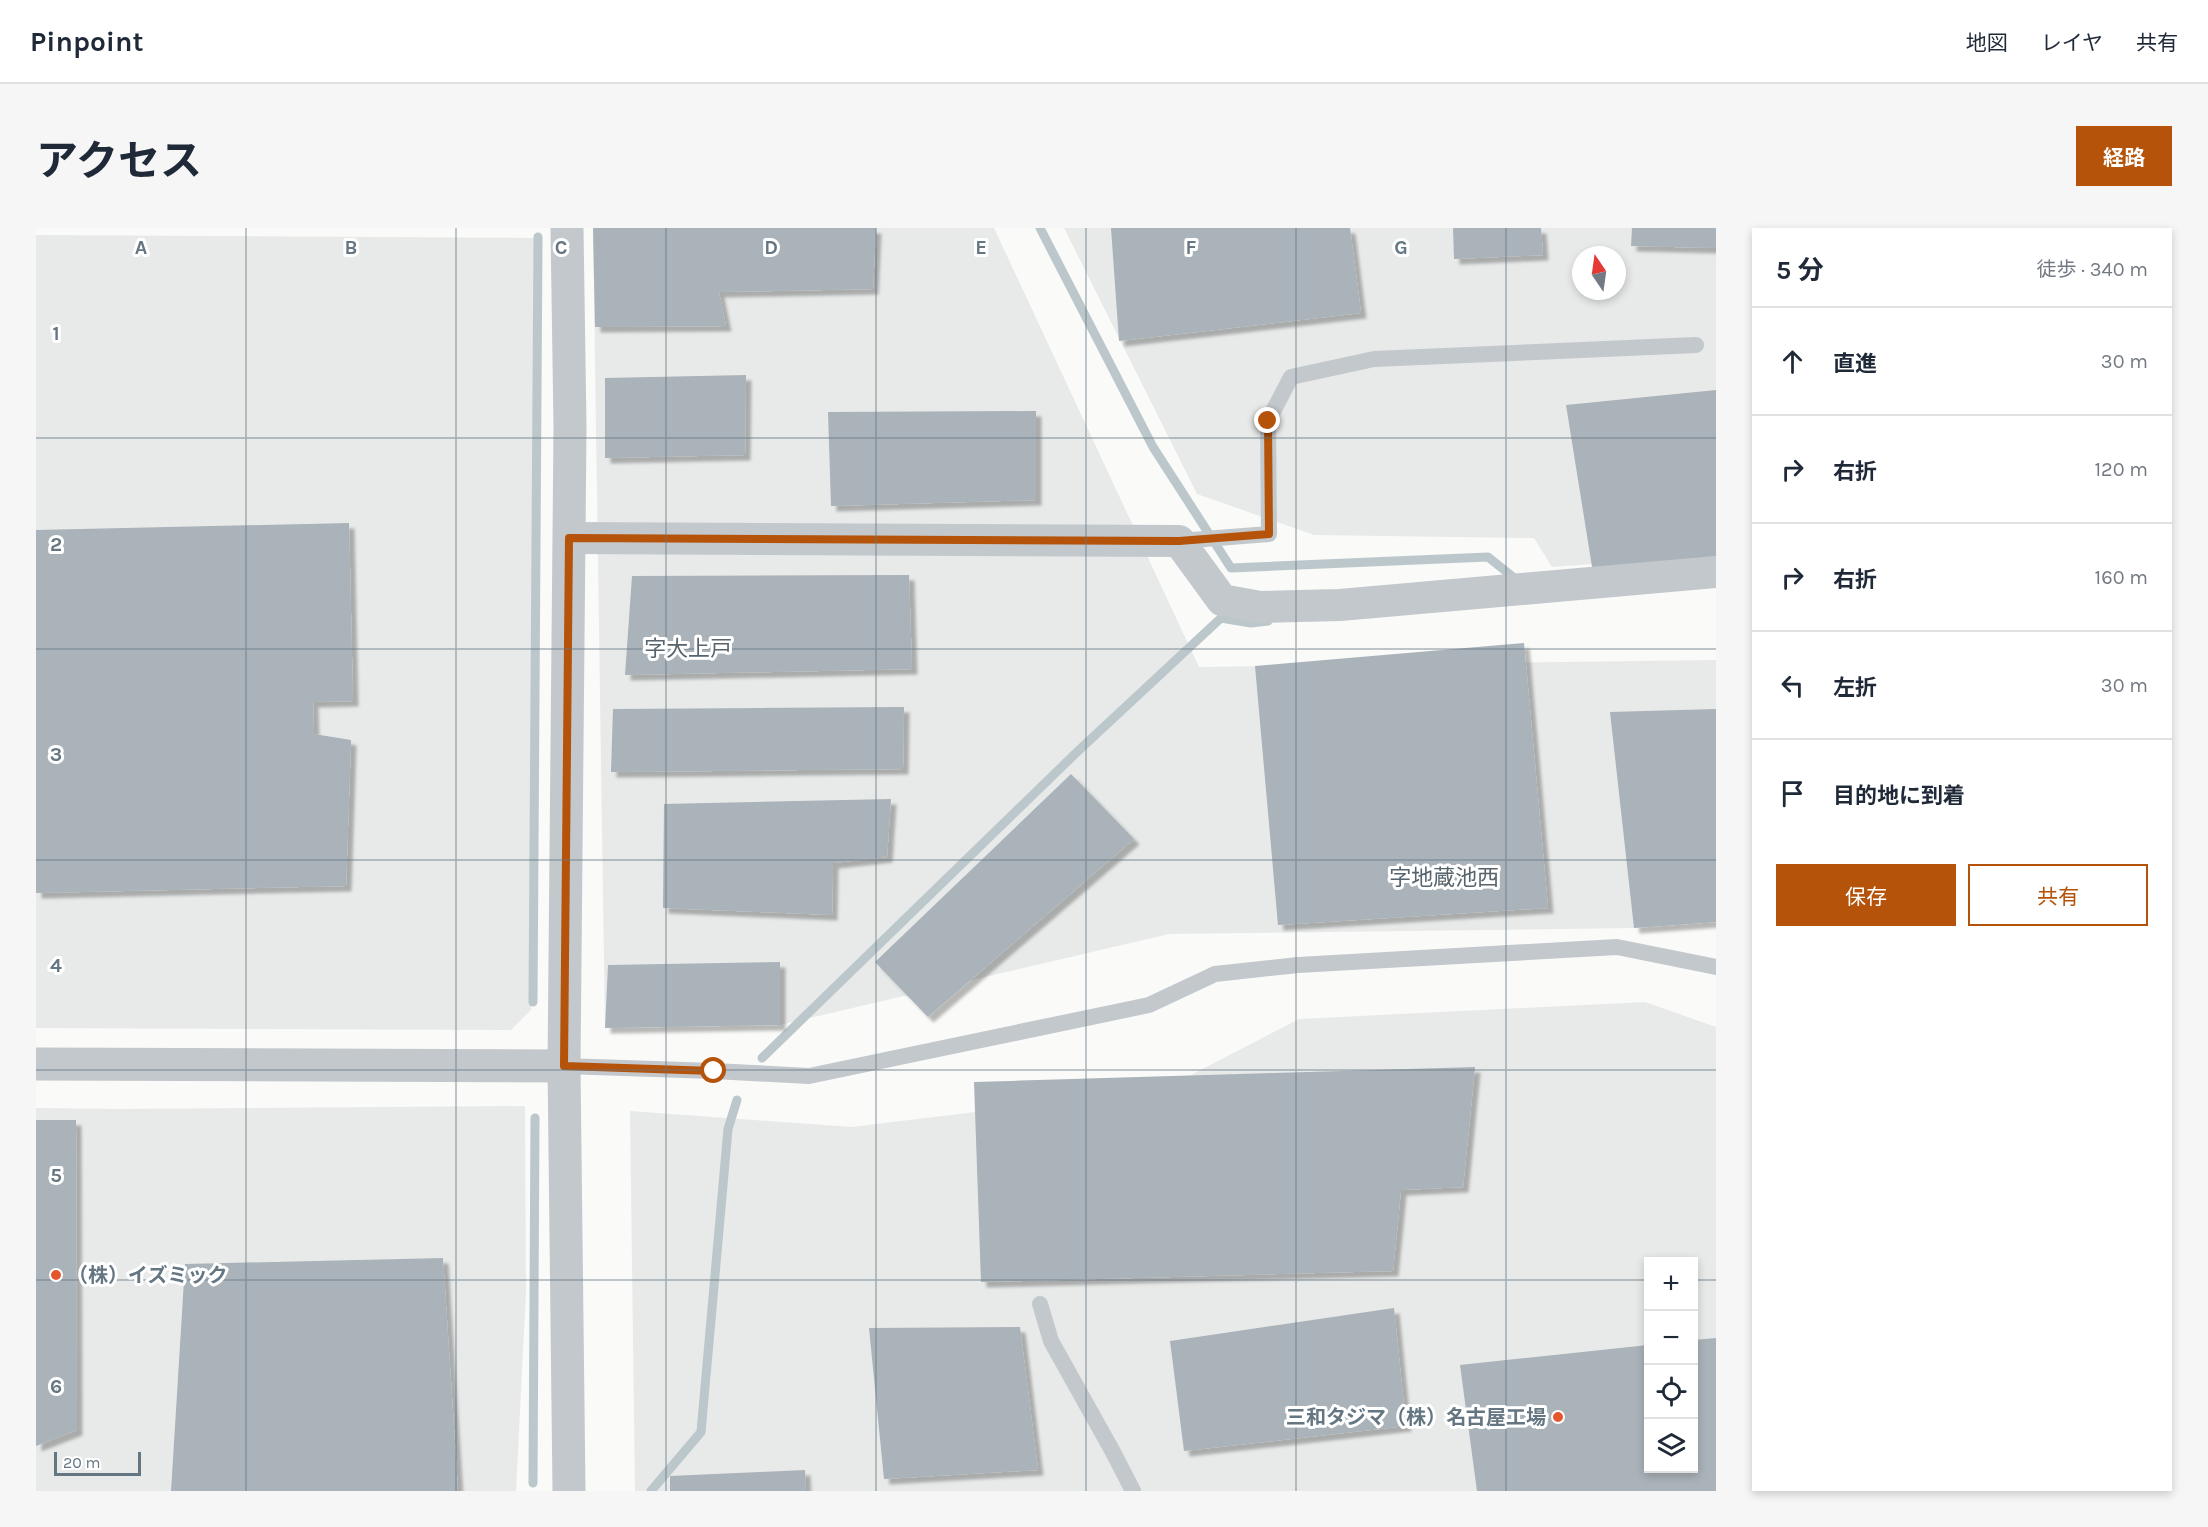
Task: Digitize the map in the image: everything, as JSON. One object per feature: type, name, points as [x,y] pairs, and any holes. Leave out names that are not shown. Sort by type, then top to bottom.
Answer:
[{"type":"street","points":[[567,228],[570,427],[564,1066],[568,1491]]},
{"type":"street","points":[[569,538],[1188,541],[1222,600],[1260,607],[1340,606],[1716,572]]},
{"type":"street","points":[[36,1064],[564,1066]]},
{"type":"lane","points":[[1188,541],[1269,534],[1268,421],[1291,377],[1374,359],[1696,345]]},
{"type":"lane","points":[[564,1066],[809,1077],[1149,1005],[1215,974],[1298,965],[1617,947],[1716,967]]},
{"type":"lane","points":[[1040,1304],[1051,1341],[1133,1491]]},
{"type":"shaded area","points":[[593,228],[994,228],[1199,667],[1716,660],[1716,922],[1634,928],[1169,934],[780,1025],[605,1028]]},
{"type":"shaded area","points":[[1064,228],[1716,228],[1716,555],[1552,567],[1534,538],[1314,535],[1197,494]]},
{"type":"shaded area","points":[[36,235],[534,238],[531,1010],[511,1030],[36,1028]]},
{"type":"shaded area","points":[[1645,1002],[1716,1027],[1716,1491],[635,1491],[630,1111],[852,1127],[1164,1089],[1299,1019]]},
{"type":"shaded area","points":[[525,1106],[526,1292],[516,1491],[36,1491],[36,1108]]},
{"type":"building","points":[[593,228],[876,228],[873,289],[719,292],[726,326],[595,327]]},
{"type":"building","points":[[1111,228],[1350,228],[1361,313],[1119,341]]},
{"type":"building","points":[[1453,228],[1541,228],[1543,255],[1454,259]]},
{"type":"building","points":[[1632,228],[1716,228],[1716,248],[1631,246]]},
{"type":"building","points":[[746,375],[745,455],[605,458],[605,378]]},
{"type":"building","points":[[1716,390],[1716,557],[1593,573],[1566,405]]},
{"type":"building","points":[[1036,411],[1036,500],[831,506],[828,412]]},
{"type":"building","points":[[349,523],[353,701],[313,702],[314,734],[351,740],[346,886],[36,893],[36,530]]},
{"type":"building","points":[[909,575],[912,669],[625,675],[632,576]]},
{"type":"building","points":[[1524,643],[1548,908],[1278,925],[1255,666]]},
{"type":"building","points":[[904,707],[903,769],[611,772],[613,709]]},
{"type":"building","points":[[1716,709],[1716,922],[1634,928],[1610,712]]},
{"type":"building","points":[[1071,774],[1134,839],[928,1017],[875,962]]},
{"type":"building","points":[[891,799],[887,857],[833,863],[832,915],[663,908],[664,804]]},
{"type":"building","points":[[780,962],[780,1025],[605,1028],[608,965]]},
{"type":"building","points":[[1475,1067],[1463,1187],[1401,1190],[1393,1271],[981,1282],[974,1082]]},
{"type":"building","name":"（株）イズミック","points":[[36,1120],[76,1120],[77,1430],[36,1446]]},
{"type":"building","points":[[443,1258],[458,1491],[171,1491],[185,1264]]},
{"type":"building","points":[[1394,1308],[1406,1426],[1184,1451],[1170,1341]]},
{"type":"building","points":[[1020,1327],[1038,1470],[884,1479],[869,1328]]},
{"type":"building","name":"三和タジマ（株）名古屋工場","points":[[1716,1338],[1716,1491],[1477,1491],[1460,1365],[1644,1345],[1644,1473],[1698,1473],[1698,1340]]},
{"type":"building","points":[[805,1470],[806,1491],[670,1491],[670,1476]]},
{"type":"waterway","points":[[1040,228],[1153,447],[1231,568],[1488,557],[1513,577]]},
{"type":"waterway","points":[[533,1002],[538,237]]},
{"type":"waterway","points":[[762,1058],[1077,752],[1221,618],[1251,623],[1268,621]]},
{"type":"waterway","points":[[651,1491],[701,1432],[728,1129],[737,1100]]},
{"type":"waterway","points":[[533,1483],[535,1118]]},
{"type":"place","name":"（株）イズミック","points":[[56,1275]]},
{"type":"place","name":"三和タジマ（株）名古屋工場","points":[[1558,1417]]},
{"type":"district","name":"字大上戸","points":[[688,649]]},
{"type":"district","name":"字地蔵池西","points":[[1444,878]]},
{"type":"route","points":[[714,1071],[564,1066],[569,538],[1179,541],[1269,534],[1268,421]]}]
